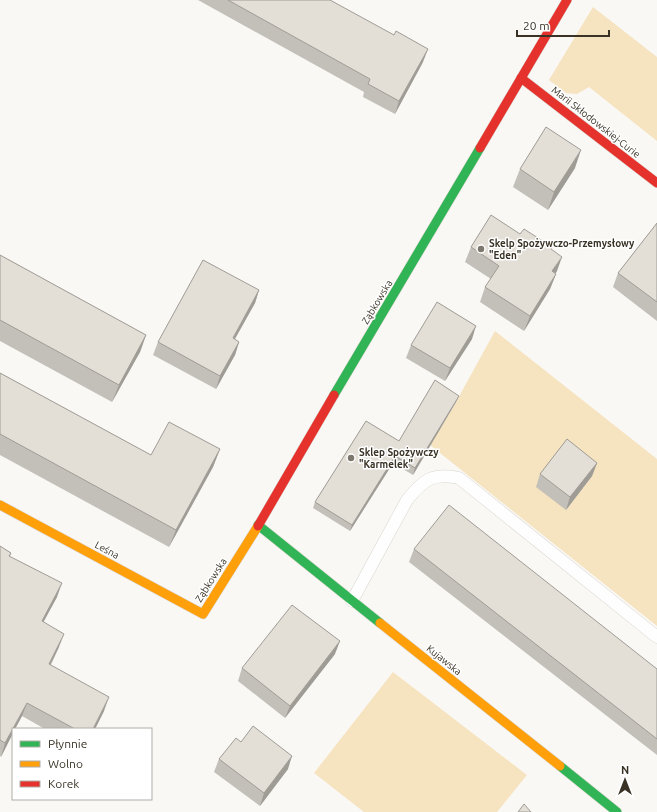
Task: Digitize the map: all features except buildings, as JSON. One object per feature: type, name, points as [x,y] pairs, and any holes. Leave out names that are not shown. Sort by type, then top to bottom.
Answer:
[{"type":"street","name":"Ząbkowska","points":[[203,614],[258,525],[567,0]]},
{"type":"street","name":"Marii Skłodowskiej-Curie","points":[[521,78],[657,183]]},
{"type":"street","name":"Leśna","points":[[0,505],[203,614]]},
{"type":"street","name":"Kujawska","points":[[258,525],[617,812]]},
{"type":"lane","points":[[352,601],[407,500],[415,491],[431,478],[446,475],[459,478],[657,637]]},
{"type":"shaded area","points":[[593,7],[657,57],[657,141],[589,87],[577,94],[566,93],[549,80]]},
{"type":"shaded area","points":[[495,331],[657,459],[657,626],[430,445],[456,402]]},
{"type":"shaded area","points":[[393,672],[527,775],[497,812],[364,812],[314,773]]},
{"type":"traffic: fast","points":[[334,395],[480,148]]},
{"type":"traffic: fast","points":[[258,525],[380,623]]},
{"type":"traffic: fast","points":[[560,766],[617,812]]},
{"type":"traffic: slow","points":[[0,505],[203,614],[258,526]]},
{"type":"traffic: slow","points":[[380,623],[560,766]]},
{"type":"traffic: jam","points":[[480,148],[567,0]]},
{"type":"traffic: jam","points":[[521,78],[657,183]]},
{"type":"traffic: jam","points":[[258,526],[334,395]]},
{"type":"place","name":"Skelp Spożywczo-Przemysłowy \"Eden\"","points":[[481,249]]},
{"type":"place","name":"Sklep Spożywczy \"Karmelek\"","points":[[351,458]]}]
